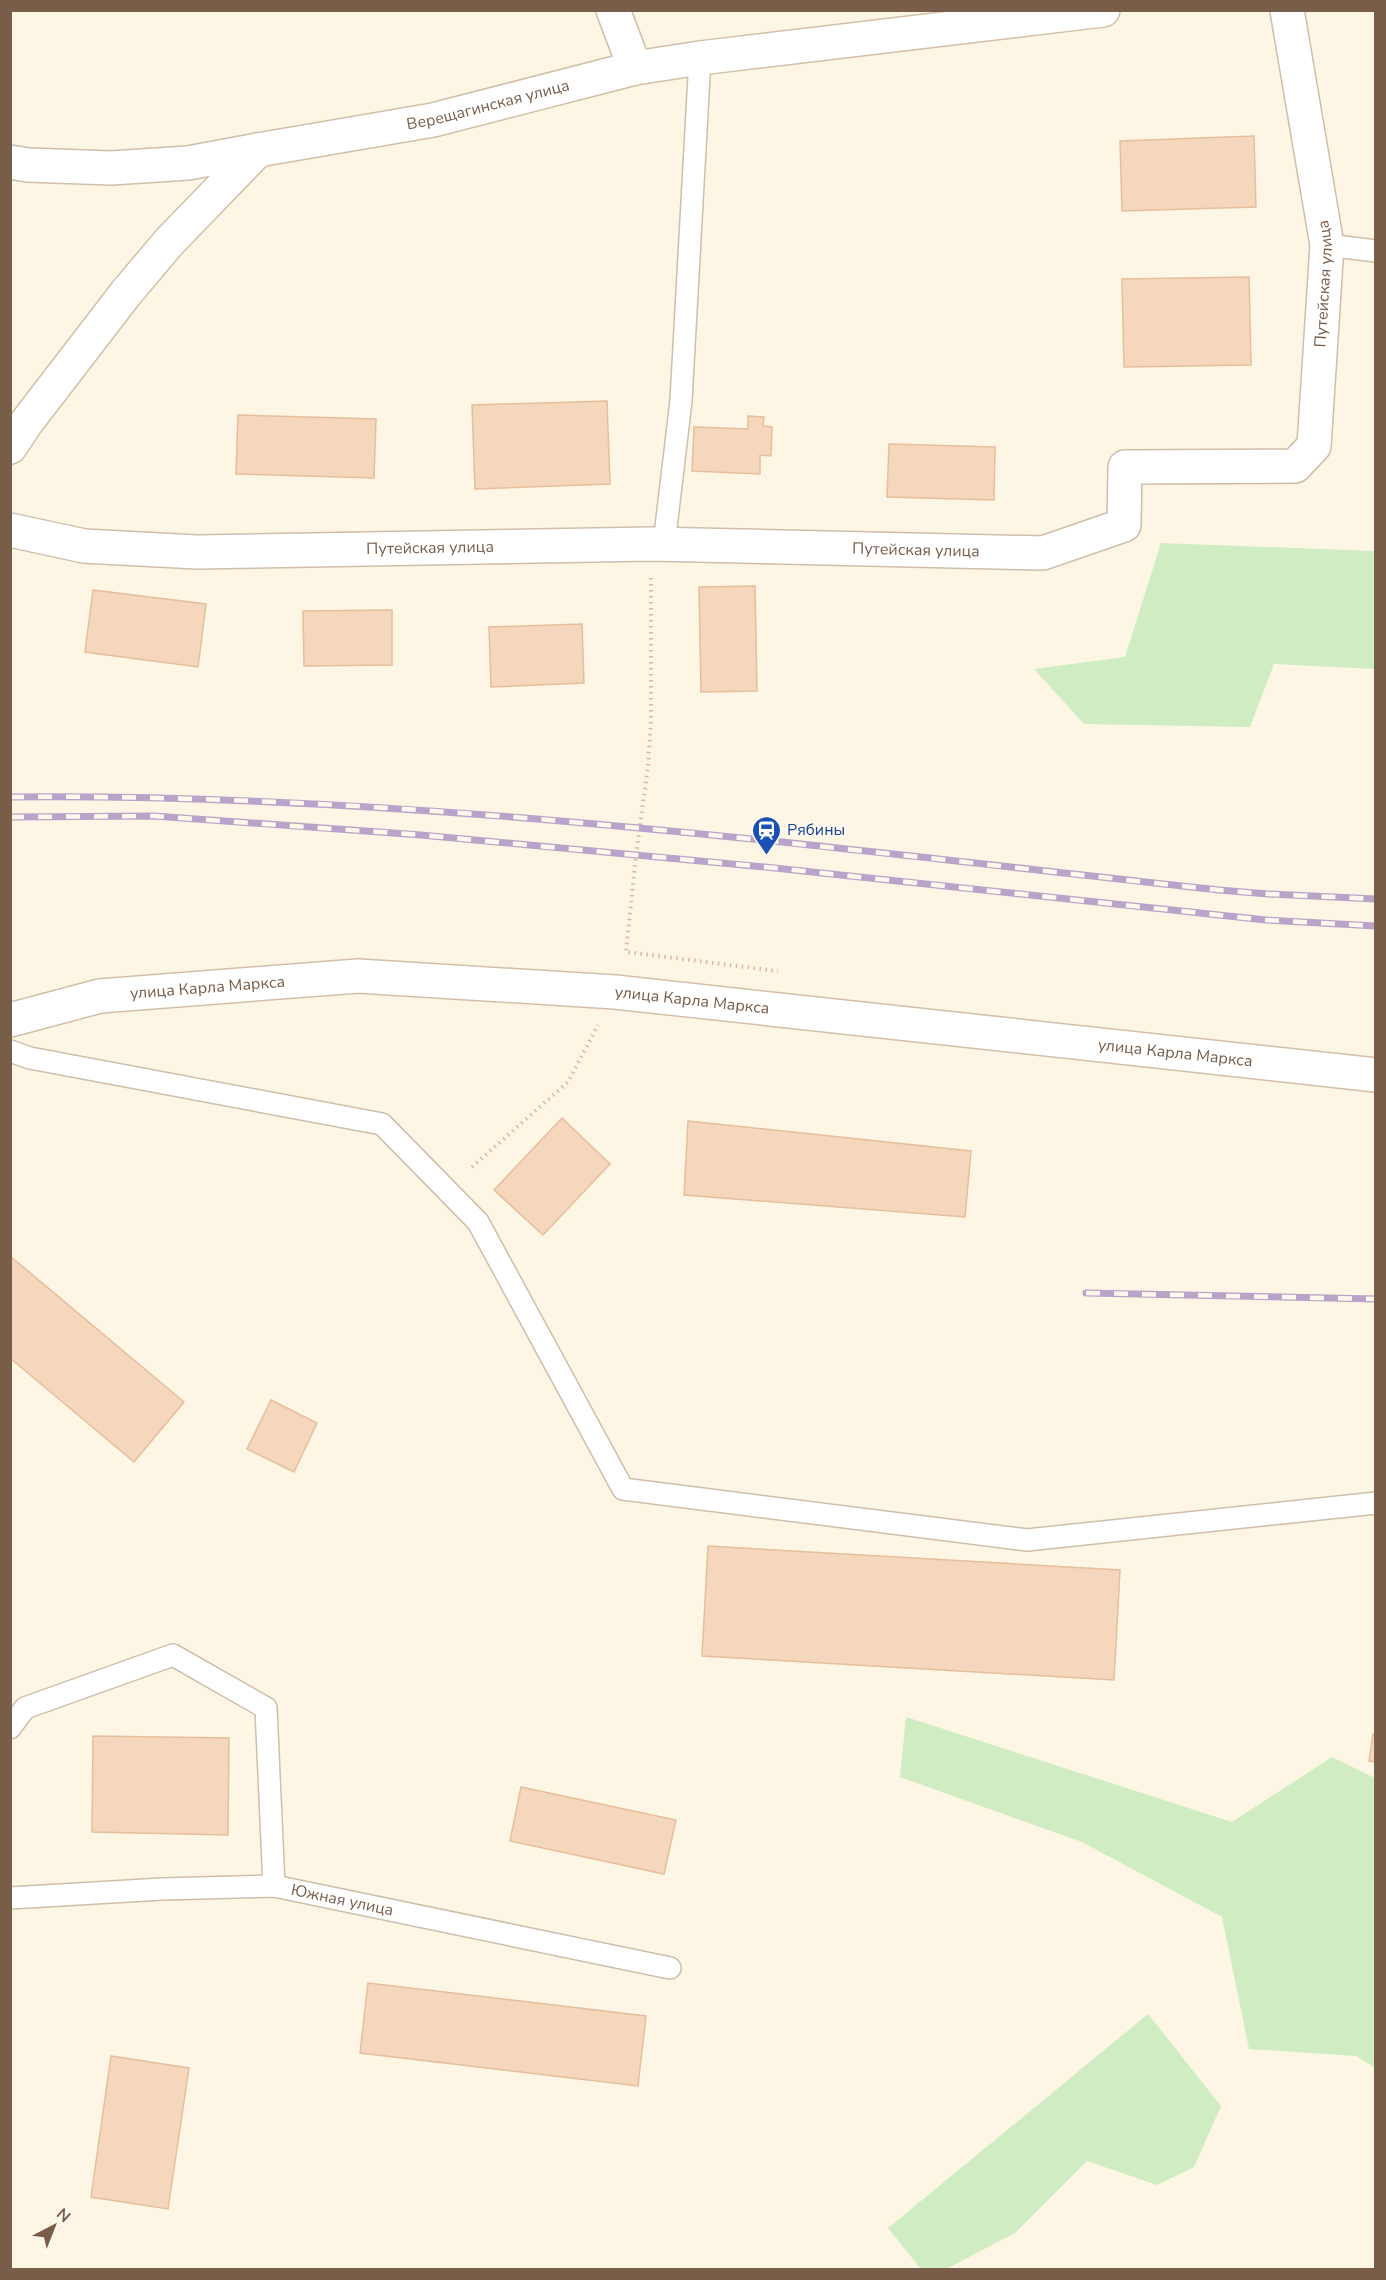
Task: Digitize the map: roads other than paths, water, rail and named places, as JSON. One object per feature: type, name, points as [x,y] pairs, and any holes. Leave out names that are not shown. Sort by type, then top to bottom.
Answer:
[{"type":"main road","points":[[613,10],[635,68]]},
{"type":"main road","name":"Верещагинская улица","points":[[10,162],[28,165],[111,168],[188,163],[433,120],[635,68],[700,58],[1103,10]]},
{"type":"main road","name":"Путейская улица","points":[[10,530],[84,546],[196,552],[658,544],[1043,553],[1124,525],[1125,467],[1295,466],[1314,446],[1327,245],[1287,10]]},
{"type":"main road","points":[[10,447],[126,293],[169,242],[258,150]]},
{"type":"main road","name":"улица Карла Маркса","points":[[10,1020],[100,996],[358,976],[615,992],[1376,1075]]},
{"type":"lane","points":[[658,544],[681,401],[700,58]]},
{"type":"lane","points":[[1327,245],[1376,251]]},
{"type":"lane","points":[[10,1051],[30,1058],[382,1124],[478,1222],[623,1489],[1027,1540],[1376,1503]]},
{"type":"lane","points":[[10,1728],[25,1708],[173,1655],[266,1708],[274,1886]]},
{"type":"lane","name":"Южная улица","points":[[10,1898],[162,1889],[274,1886],[670,1968]]},
{"type":"railway","points":[[10,797],[162,798],[465,813],[767,841],[1219,890],[1376,899]]},
{"type":"railway","points":[[10,817],[154,816],[421,835],[765,867],[1266,920],[1376,926]]},
{"type":"railway","points":[[1086,1293],[1376,1299]]},
{"type":"place","name":"Рябины","points":[[766,856]]}]
